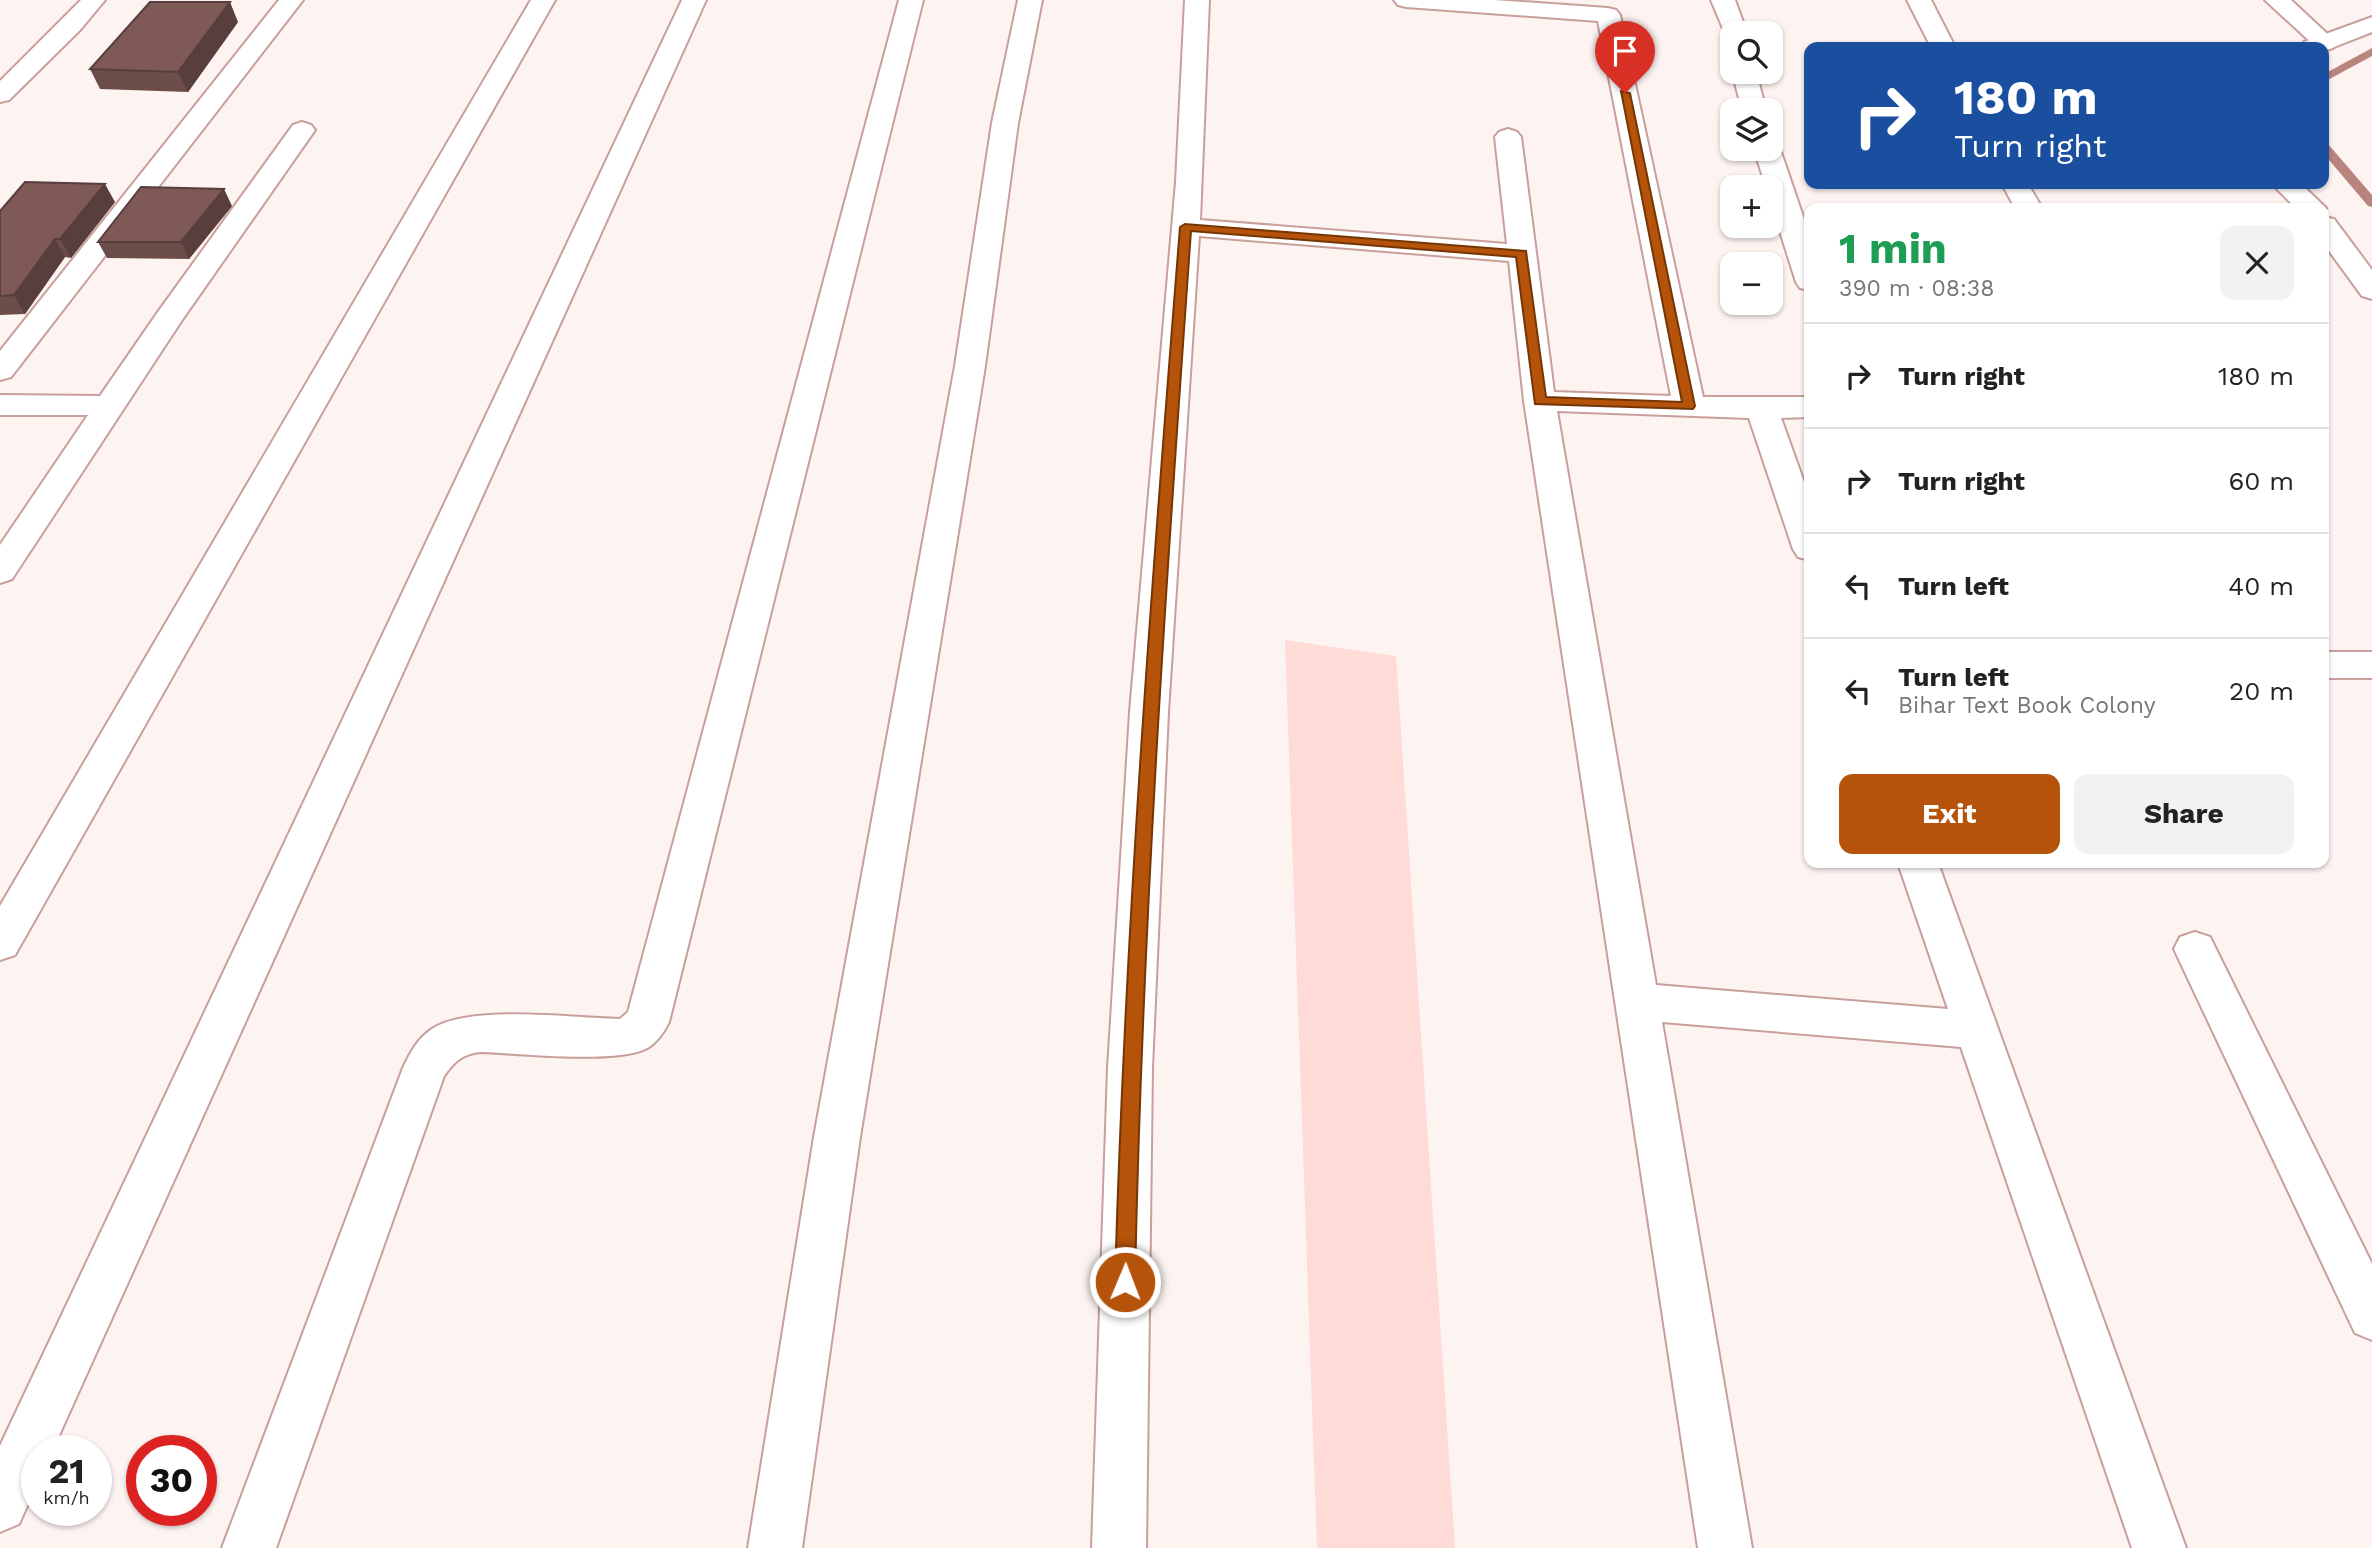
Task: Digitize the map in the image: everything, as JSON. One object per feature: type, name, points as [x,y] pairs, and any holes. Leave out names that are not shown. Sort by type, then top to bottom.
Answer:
[{"type":"street","points":[[0,94],[72,25],[93,0]]},
{"type":"street","points":[[0,371],[59,292],[224,90],[291,0]]},
{"type":"street","points":[[0,943],[543,0]]},
{"type":"street","points":[[0,1505],[694,0]]},
{"type":"street","points":[[249,1548],[421,1078],[436,1050],[454,1037],[480,1033],[621,1038],[632,1035],[647,1022],[911,0]]},
{"type":"street","points":[[775,1548],[837,1137],[970,366],[1005,123],[1030,0]]},
{"type":"street","points":[[1119,1548],[1130,1068],[1149,712],[1185,227],[1197,0]]},
{"type":"street","points":[[1406,0],[1607,7],[1689,406]]},
{"type":"street","points":[[1723,0],[1731,21]]},
{"type":"street","points":[[1919,0],[1940,42]]},
{"type":"street","points":[[2277,0],[2316,42]]},
{"type":"street","points":[[2327,42],[2372,24]]},
{"type":"street","points":[[0,571],[168,318],[302,130]]},
{"type":"street","points":[[1507,137],[1540,401],[1725,1548]]},
{"type":"street","points":[[1771,161],[1804,263]]},
{"type":"street","points":[[2291,189],[2306,203]]},
{"type":"street","points":[[1185,227],[1522,254]]},
{"type":"street","points":[[2329,232],[2372,290]]},
{"type":"street","points":[[1540,401],[1762,409],[1804,407]]},
{"type":"street","points":[[0,405],[110,406]]},
{"type":"street","points":[[1762,409],[1804,532]]},
{"type":"street","points":[[2329,665],[2372,664]]},
{"type":"street","points":[[1920,868],[2159,1548]]},
{"type":"street","points":[[2194,948],[2372,1316]]},
{"type":"street","points":[[1637,1002],[1977,1030]]},
{"type":"shaded area","points":[[1285,640],[1396,656],[1455,1548],[1317,1548]]},
{"type":"building","points":[[150,2],[230,2],[178,72],[90,69]]},
{"type":"building","points":[[25,182],[105,184],[60,239],[55,239],[14,295],[0,296],[0,211]]},
{"type":"building","points":[[141,187],[224,189],[181,242],[98,242]]},
{"type":"waterway","points":[[2329,76],[2372,51]]},
{"type":"waterway","points":[[2329,153],[2372,203]]},
{"type":"route","points":[[1125,1282],[1130,1068],[1149,712],[1185,227],[1522,254],[1540,401],[1689,406],[1625,93]]}]
